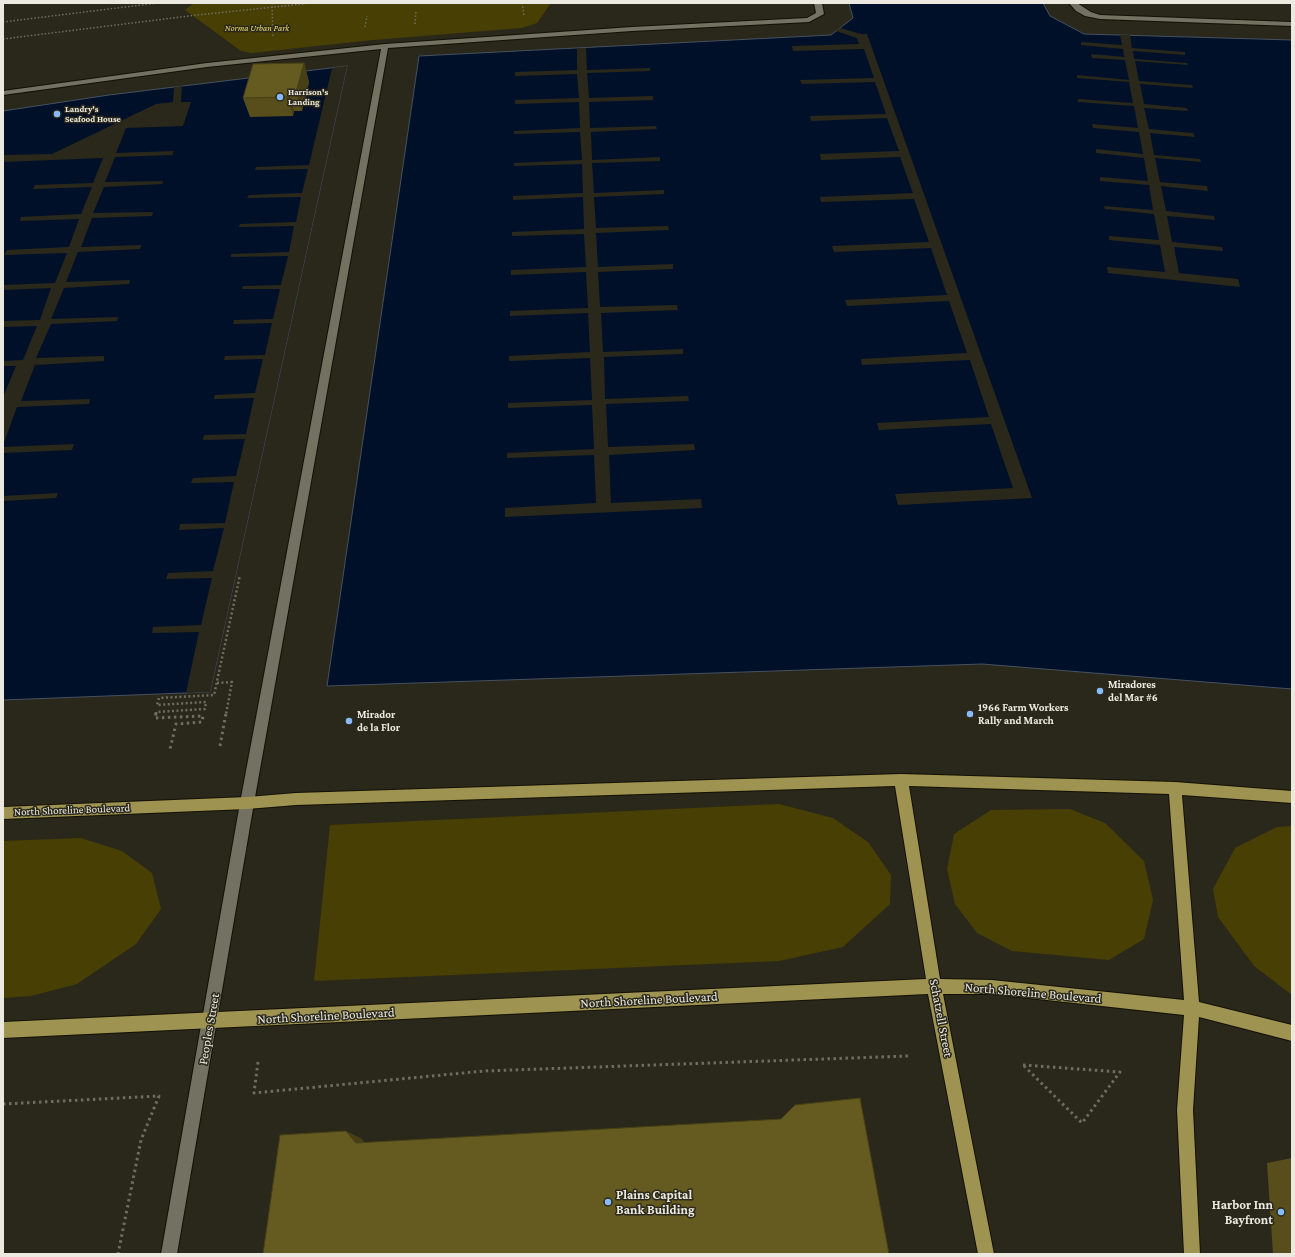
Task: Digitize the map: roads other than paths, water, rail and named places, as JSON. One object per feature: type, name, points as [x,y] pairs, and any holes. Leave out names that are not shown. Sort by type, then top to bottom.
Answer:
[{"type":"main road","name":"North Shoreline Boulevard","points":[[3,813],[247,803],[304,799],[901,780],[1175,788],[1292,797]]},
{"type":"main road","name":"Schatzell Street","points":[[901,780],[934,986],[986,1254]]},
{"type":"main road","points":[[1175,788],[1192,1008],[1185,1110],[1192,1254]]},
{"type":"main road","name":"North Shoreline Boulevard","points":[[3,1030],[934,986],[992,987],[1192,1008],[1292,1033]]},
{"type":"street","points":[[3,93],[274,58],[385,46],[632,29],[809,20],[820,14],[818,3]]},
{"type":"street","points":[[1073,3],[1079,9],[1088,14],[1100,17],[1292,24]]},
{"type":"street","name":"Peoples Street","points":[[169,1254],[247,803],[385,46]]},
{"type":"water","points":[[849,3],[1043,3],[1050,16],[1084,34],[1292,40],[1292,689],[982,664],[327,686],[419,56],[831,35],[853,18]]},
{"type":"water","points":[[347,66],[210,692],[3,700],[3,111],[109,95]]},
{"type":"place","name":"Harrison's Landing","points":[[280,97]]},
{"type":"place","name":"Landry's Seafood House","points":[[57,114]]},
{"type":"place","name":"Miradores del Mar #6","points":[[1100,691]]},
{"type":"place","name":"1966 Farm Workers Rally and March","points":[[970,714]]},
{"type":"place","name":"Mirador de la Flor","points":[[349,721]]},
{"type":"place","name":"Plains Capital Bank Building","points":[[608,1202]]},
{"type":"place","name":"Harbor Inn Bayfront","points":[[1281,1212]]},
{"type":"park label","name":"Norma Urban Park","points":[[257,28]]}]
